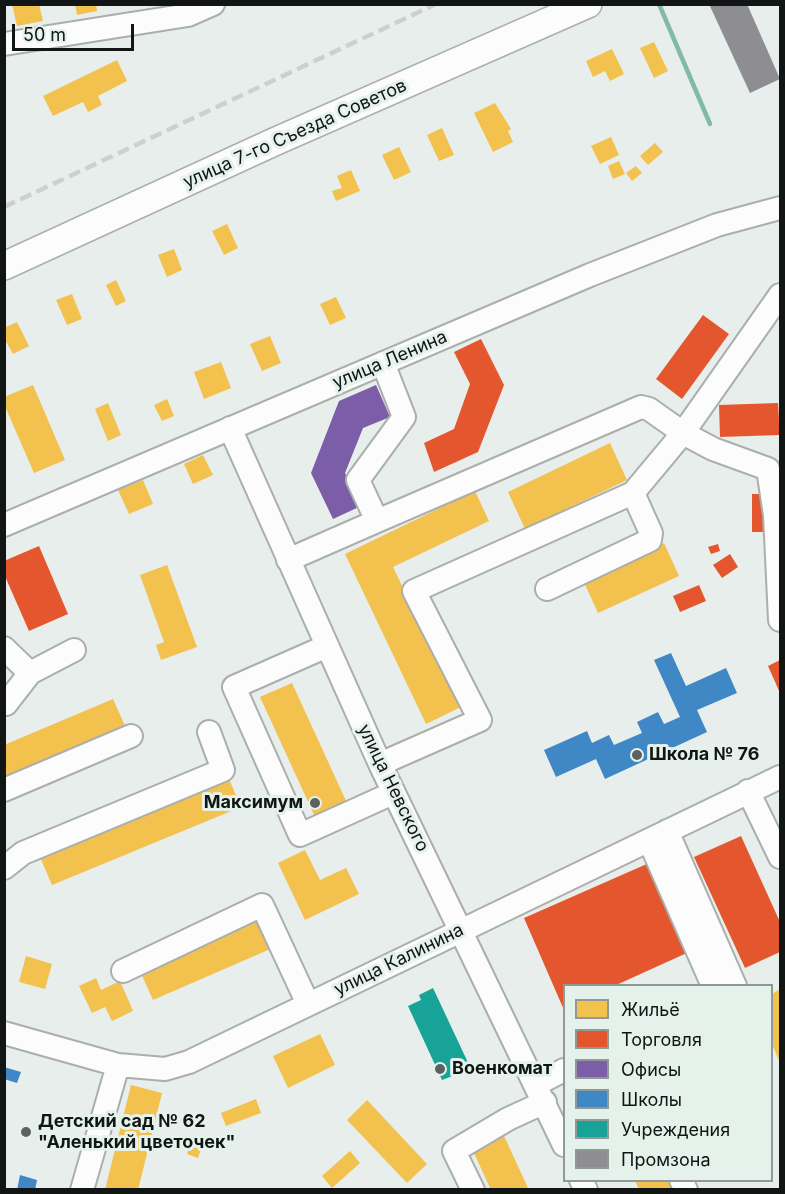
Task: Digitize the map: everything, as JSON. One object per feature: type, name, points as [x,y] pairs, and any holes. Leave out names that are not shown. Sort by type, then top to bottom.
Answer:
[{"type":"main road","name":"улица 7-го Съезда Советов","points":[[4,266],[274,142],[588,4]]},
{"type":"street","points":[[4,44],[188,15],[213,4]]},
{"type":"street","name":"улица Ленина","points":[[4,525],[590,274],[717,225],[780,208]]},
{"type":"street","points":[[380,764],[480,720],[414,591],[633,494],[683,434],[780,295]]},
{"type":"street","points":[[377,521],[358,480],[404,417],[383,363]]},
{"type":"street","points":[[288,560],[635,408],[650,409],[683,434],[768,469],[778,515],[780,620]]},
{"type":"street","name":"улица Невского","points":[[230,428],[393,793],[462,930],[563,1143]]},
{"type":"street","points":[[547,589],[650,540],[651,533],[633,494]]},
{"type":"street","points":[[327,646],[234,687],[300,835],[393,793]]},
{"type":"street","points":[[4,648],[30,674]]},
{"type":"street","points":[[6,704],[30,674],[74,650]]},
{"type":"street","points":[[4,868],[23,853],[223,770],[209,732]]},
{"type":"street","points":[[4,790],[131,736]]},
{"type":"street","name":"улица Калинина","points":[[4,1033],[118,1065],[165,1069],[189,1062],[780,777]]},
{"type":"street","points":[[748,791],[780,857]]},
{"type":"street","points":[[658,835],[712,984]]},
{"type":"street","points":[[658,835],[734,984]]},
{"type":"street","points":[[123,971],[262,905],[308,1004]]},
{"type":"street","points":[[82,1190],[118,1065]]},
{"type":"street","points":[[472,1190],[454,1151],[508,1119],[563,1071]]},
{"type":"building: Жильё","points":[[12,4],[39,4],[43,21],[17,26]]},
{"type":"building: Жильё","points":[[75,4],[96,4],[97,11],[77,15]]},
{"type":"building: Жильё","points":[[654,42],[668,71],[654,78],[640,48]]},
{"type":"building: Жильё","points":[[612,49],[624,74],[610,81],[605,71],[593,77],[586,61]]},
{"type":"building: Жильё","points":[[117,60],[127,81],[98,96],[102,105],[88,112],[83,102],[53,116],[43,96]]},
{"type":"building: Жильё","points":[[495,103],[511,129],[508,131],[513,142],[493,152],[474,113]]},
{"type":"building: Жильё","points":[[442,128],[454,155],[439,161],[427,135]]},
{"type":"building: Жильё","points":[[611,137],[619,155],[600,164],[591,146]]},
{"type":"building: Жильё","points":[[655,143],[663,152],[648,165],[640,156]]},
{"type":"building: Жильё","points":[[399,147],[411,172],[394,180],[382,155]]},
{"type":"building: Жильё","points":[[619,161],[625,174],[613,179],[608,166]]},
{"type":"building: Жильё","points":[[636,166],[642,173],[632,181],[626,173]]},
{"type":"building: Жильё","points":[[351,170],[360,191],[336,201],[332,191],[342,188],[337,176]]},
{"type":"building: Жильё","points":[[227,224],[238,248],[224,255],[212,231]]},
{"type":"building: Жильё","points":[[174,249],[182,270],[167,277],[158,255]]},
{"type":"building: Жильё","points":[[116,280],[126,301],[116,306],[106,285]]},
{"type":"building: Жильё","points":[[72,294],[82,319],[67,325],[56,300]]},
{"type":"building: Жильё","points":[[336,297],[346,318],[330,325],[320,304]]},
{"type":"building: Жильё","points":[[17,322],[29,346],[13,354],[4,338],[4,328]]},
{"type":"building: Жильё","points":[[270,336],[281,363],[262,371],[250,344]]},
{"type":"building: Жильё","points":[[221,362],[231,388],[204,399],[194,372]]},
{"type":"building: Жильё","points":[[33,385],[65,460],[34,473],[4,404],[4,397]]},
{"type":"building: Жильё","points":[[167,399],[174,416],[162,421],[154,405]]},
{"type":"building: Жильё","points":[[108,403],[121,435],[108,441],[95,409]]},
{"type":"building: Жильё","points":[[610,443],[627,480],[525,529],[508,492]]},
{"type":"building: Жильё","points":[[203,455],[213,475],[193,484],[184,464]]},
{"type":"building: Жильё","points":[[143,480],[153,504],[129,514],[118,490]]},
{"type":"building: Жильё","points":[[475,491],[489,521],[393,567],[461,707],[426,724],[345,554]]},
{"type":"building: Жильё","points":[[664,543],[679,576],[598,613],[583,580]]},
{"type":"building: Жильё","points":[[167,565],[197,647],[161,660],[156,645],[164,642],[140,575]]},
{"type":"building: Жильё","points":[[292,683],[347,803],[315,817],[260,697]]},
{"type":"building: Жильё","points":[[113,699],[126,728],[4,779],[4,745]]},
{"type":"building: Жильё","points":[[229,779],[241,807],[52,885],[40,857]]},
{"type":"building: Жильё","points":[[305,850],[320,880],[346,868],[359,894],[305,920],[278,863]]},
{"type":"building: Жильё","points":[[261,916],[275,947],[153,1000],[139,969]]},
{"type":"building: Жильё","points":[[26,956],[52,964],[45,989],[19,982]]},
{"type":"building: Жильё","points":[[96,978],[101,990],[120,981],[133,1011],[112,1021],[105,1007],[92,1013],[79,986]]},
{"type":"building: Жильё","points":[[780,989],[780,1063],[773,1046],[773,993]]},
{"type":"building: Жильё","points":[[320,1034],[335,1065],[288,1088],[273,1056]]},
{"type":"building: Жильё","points":[[131,1085],[162,1093],[138,1190],[105,1190]]},
{"type":"building: Жильё","points":[[256,1099],[261,1113],[226,1126],[221,1113]]},
{"type":"building: Жильё","points":[[367,1100],[427,1164],[407,1183],[347,1120]]},
{"type":"building: Жильё","points":[[504,1136],[529,1190],[491,1190],[473,1151]]},
{"type":"building: Жильё","points":[[192,1138],[204,1141],[198,1158],[187,1154]]},
{"type":"building: Жильё","points":[[350,1151],[360,1163],[332,1188],[322,1176]]},
{"type":"building: Жильё","points":[[636,1182],[675,1182],[678,1190],[639,1190]]},
{"type":"building: Торговля","points":[[703,315],[729,334],[682,399],[656,379]]},
{"type":"building: Торговля","points":[[481,339],[504,385],[478,452],[434,472],[424,443],[454,429],[470,384],[454,352]]},
{"type":"building: Торговля","points":[[778,403],[780,435],[720,437],[719,405]]},
{"type":"building: Торговля","points":[[752,494],[767,494],[767,532],[752,532]]},
{"type":"building: Торговля","points":[[718,544],[720,551],[711,554],[708,547]]},
{"type":"building: Торговля","points":[[39,546],[68,614],[29,631],[4,574],[4,561]]},
{"type":"building: Торговля","points":[[730,554],[738,567],[722,578],[713,565]]},
{"type":"building: Торговля","points":[[699,585],[706,601],[680,612],[673,596]]},
{"type":"building: Торговля","points":[[780,660],[780,693],[768,666]]},
{"type":"building: Торговля","points":[[741,836],[780,922],[780,952],[745,968],[694,857]]},
{"type":"building: Торговля","points":[[649,863],[689,952],[618,984],[563,984],[563,1008],[524,918]]},
{"type":"building: Офисы","points":[[376,385],[390,417],[363,428],[345,473],[361,506],[333,519],[311,473],[339,401]]},
{"type":"building: Школы","points":[[671,653],[686,686],[726,668],[737,693],[697,710],[707,732],[605,779],[596,759],[556,777],[544,750],[587,731],[592,743],[609,735],[614,745],[642,733],[637,722],[658,712],[664,724],[680,717],[654,660]]},
{"type":"building: Школы","points":[[4,1067],[21,1072],[17,1083],[4,1079]]},
{"type":"building: Школы","points":[[20,1175],[37,1180],[35,1190],[17,1190]]},
{"type":"building: Учреждения","points":[[433,988],[471,1069],[442,1080],[408,1006],[421,1000],[419,995]]},
{"type":"building: Промзона","points":[[709,4],[747,4],[780,79],[750,93]]},
{"type":"waterway","points":[[659,4],[710,124]]},
{"type":"railway","points":[[4,207],[436,4]]},
{"type":"place","name":"Школа № 76","points":[[637,755]]},
{"type":"place","name":"Максимум","points":[[315,803]]},
{"type":"place","name":"Военкомат","points":[[440,1069]]},
{"type":"place","name":"Детский сад № 62 \"Аленький цветочек\"","points":[[26,1132]]}]
